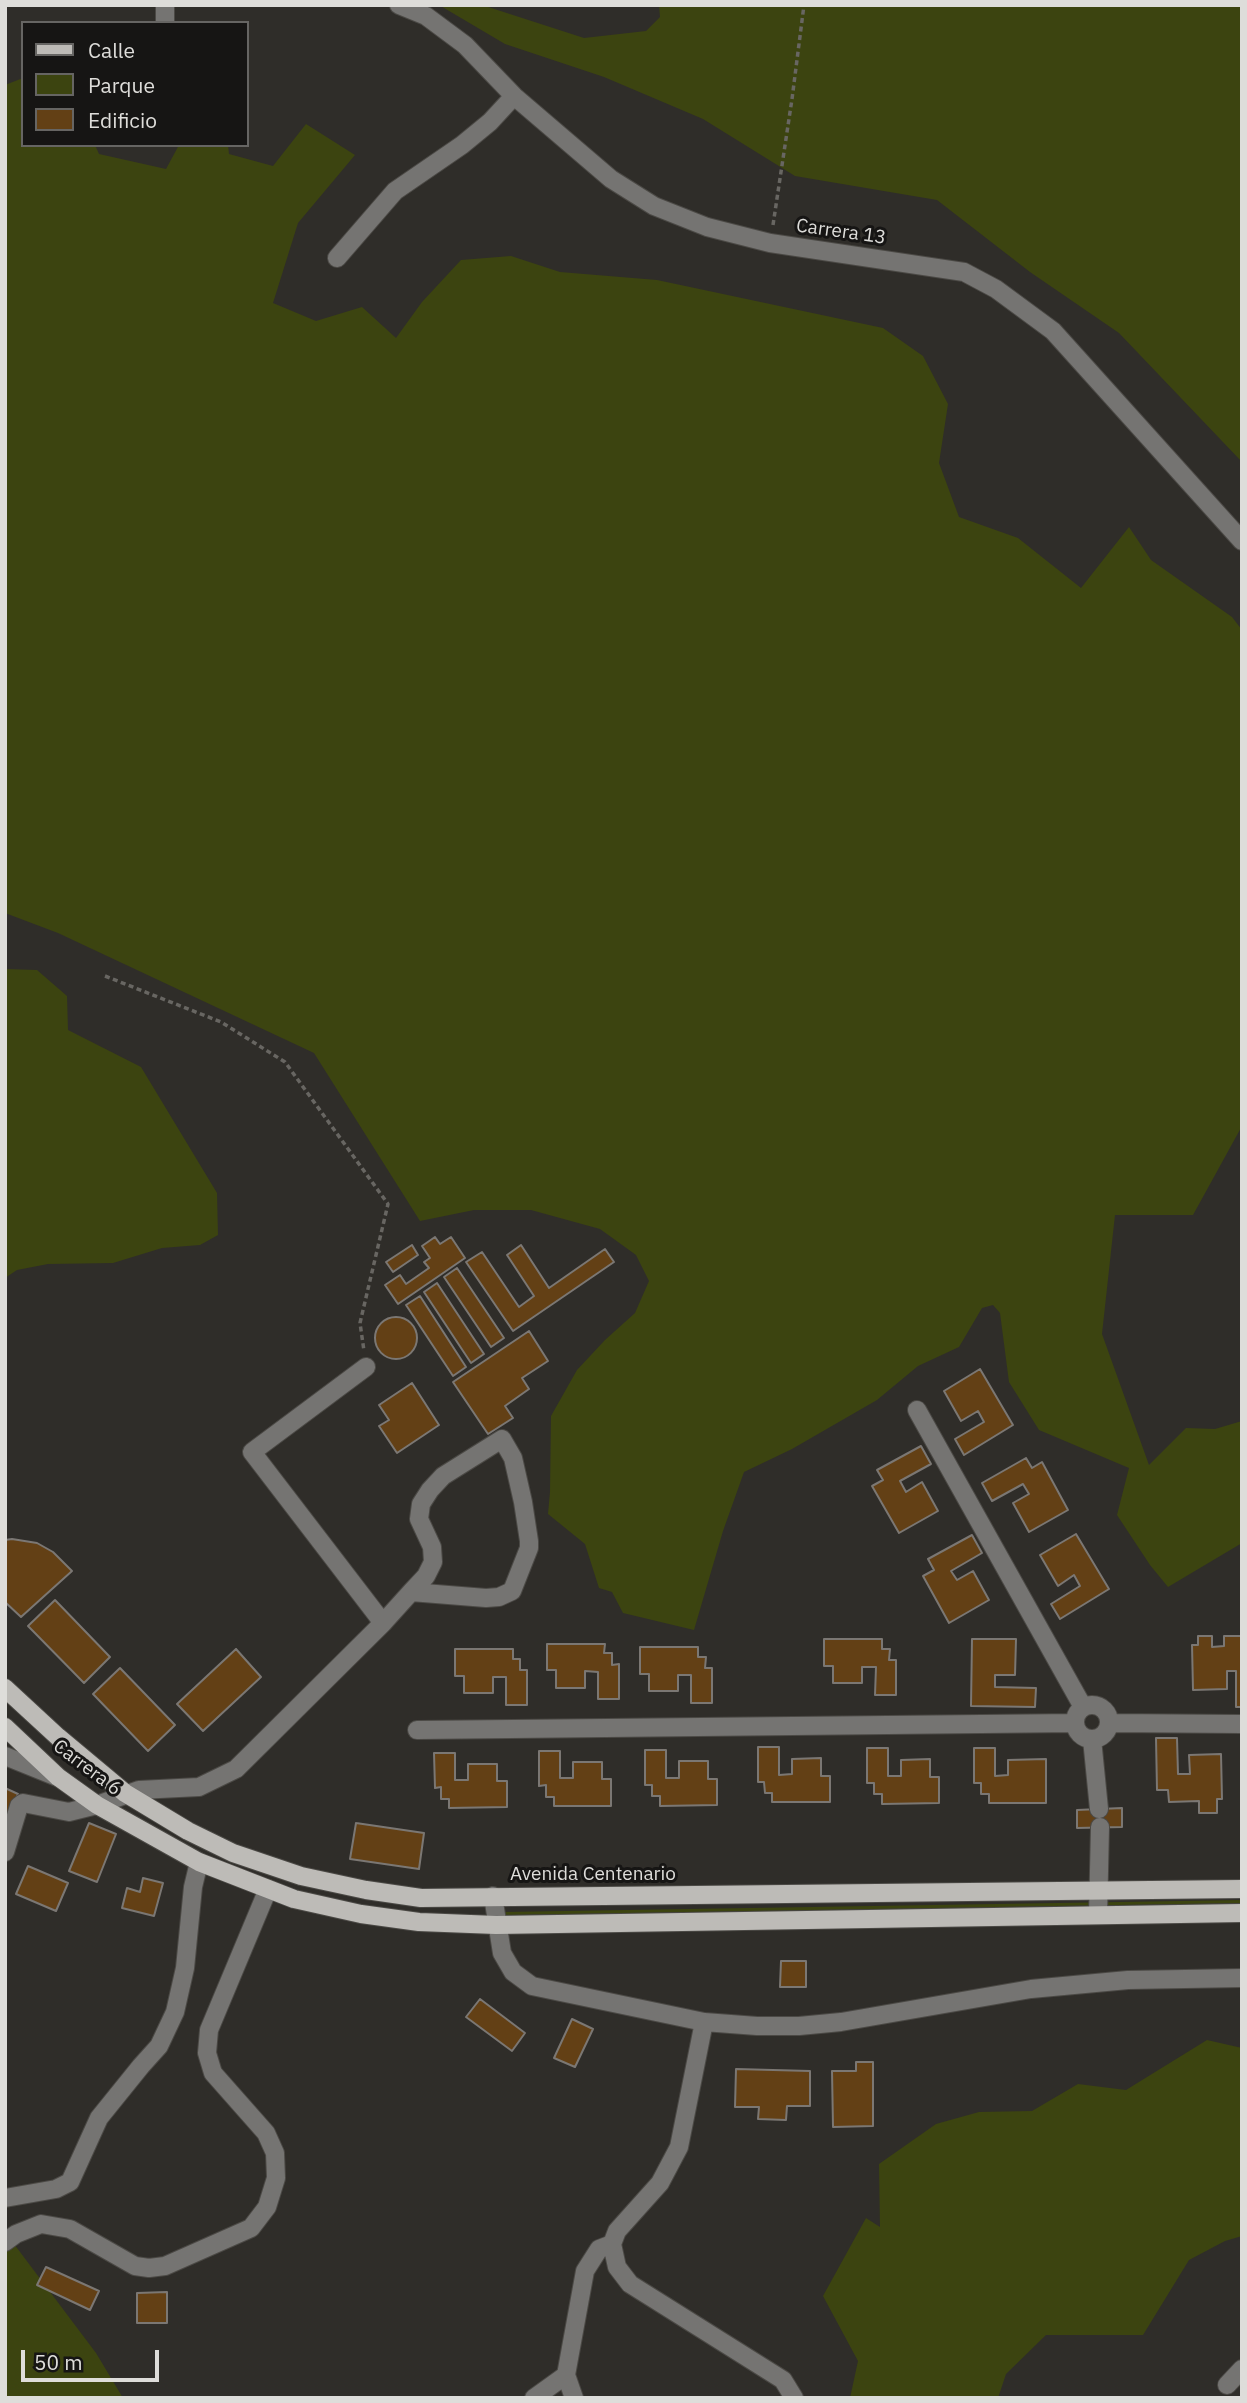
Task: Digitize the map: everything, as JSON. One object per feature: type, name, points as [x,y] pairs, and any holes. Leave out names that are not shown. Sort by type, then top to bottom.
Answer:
[{"type":"main road","name":"Avenida Centenario","points":[[5,1688],[125,1793],[188,1831],[233,1853],[302,1876],[366,1890],[421,1898],[1242,1889]]},
{"type":"main road","name":"Carrera 6","points":[[5,1727],[58,1777],[97,1805],[149,1836],[199,1862],[294,1899],[361,1914],[419,1922],[496,1925],[1242,1913]]},
{"type":"street","name":"Carrera 13","points":[[399,5],[426,16],[465,45],[514,96],[611,179],[654,206],[707,227],[770,243],[964,272],[996,289],[1054,331],[1242,541]]},
{"type":"street","points":[[337,258],[395,191],[462,145],[514,96]]},
{"type":"street","points":[[366,1367],[252,1452],[383,1623]]},
{"type":"street","points":[[417,1730],[1079,1715],[1092,1705],[1101,1707],[1108,1716],[1109,1723],[1105,1733],[1092,1739],[1082,1735],[1079,1715],[917,1410]]},
{"type":"street","points":[[5,1852],[19,1806],[23,1803],[65,1812],[97,1805],[139,1790],[199,1787],[236,1769],[383,1623],[411,1592],[426,1576],[433,1562],[432,1547],[419,1519],[421,1504],[429,1490],[443,1476],[502,1439],[513,1458],[523,1502],[529,1549],[512,1591],[499,1597],[486,1598],[411,1592]]},
{"type":"street","points":[[1109,1723],[1242,1724]]},
{"type":"street","points":[[1092,1739],[1100,1818],[1098,1915]]},
{"type":"street","points":[[5,1756],[58,1777]]},
{"type":"street","points":[[5,2198],[56,2189],[70,2182],[99,2118],[159,2046],[175,2012],[185,1968],[193,1887],[199,1862]]},
{"type":"street","points":[[5,2242],[16,2234],[41,2224],[69,2229],[135,2266],[149,2269],[165,2266],[251,2228],[267,2207],[276,2178],[275,2153],[266,2133],[213,2073],[207,2053],[209,2030],[268,1889]]},
{"type":"street","points":[[493,1896],[502,1953],[513,1972],[532,1986],[704,2022],[799,2026],[841,2022],[1031,1989],[1128,1980],[1242,1978]]},
{"type":"street","points":[[704,2022],[679,2147],[660,2183],[617,2231],[612,2244],[617,2267],[630,2284],[783,2380],[794,2398]]},
{"type":"street","points":[[574,2398],[566,2375],[585,2271],[599,2249],[612,2244]]},
{"type":"street","points":[[1227,2385],[1242,2370]]},
{"type":"street","points":[[534,2398],[566,2375]]},
{"type":"path","points":[[770,243],[804,5]]},
{"type":"path","points":[[106,976],[221,1022],[285,1062],[388,1204],[360,1323],[366,1367]]},
{"type":"green space","points":[[439,5],[482,5],[584,38],[646,31],[660,17],[659,5],[1242,5],[1242,462],[1119,333],[1030,272],[937,200],[795,176],[703,119],[604,77],[505,44]]},
{"type":"green space","points":[[21,79],[21,147],[96,147],[99,154],[166,169],[178,147],[228,147],[229,154],[273,166],[306,124],[355,155],[298,223],[273,303],[316,321],[362,307],[396,338],[422,302],[461,260],[511,256],[560,272],[657,280],[883,328],[923,356],[948,404],[939,463],[959,517],[1018,538],[1081,588],[1129,527],[1151,560],[1232,617],[1242,630],[1242,1126],[1193,1215],[1115,1215],[1102,1334],[1149,1465],[1186,1428],[1215,1429],[1242,1421],[1242,1543],[1168,1587],[1117,1515],[1129,1468],[1039,1430],[1009,1382],[1000,1313],[993,1305],[982,1308],[959,1347],[918,1366],[877,1400],[792,1449],[744,1472],[723,1531],[694,1630],[623,1613],[612,1592],[599,1588],[585,1544],[548,1514],[551,1416],[577,1370],[635,1313],[649,1281],[636,1255],[600,1229],[531,1210],[474,1210],[420,1221],[314,1053],[58,933],[5,913],[5,85]]},
{"type":"green space","points":[[5,969],[37,970],[67,996],[68,1030],[141,1067],[217,1193],[218,1235],[200,1245],[162,1248],[113,1263],[48,1264],[17,1270],[5,1278]]},
{"type":"green space","points":[[1242,1900],[1242,1903],[503,1915],[503,1912]]},
{"type":"green space","points":[[1207,2040],[1242,2048],[1242,2236],[1225,2241],[1189,2260],[1143,2335],[1046,2335],[1006,2374],[998,2398],[850,2398],[858,2361],[823,2296],[866,2218],[880,2227],[879,2164],[936,2124],[979,2112],[1032,2111],[1078,2084],[1126,2090]]},
{"type":"green space","points":[[5,2232],[96,2353],[123,2398],[5,2398]]},
{"type":"building","points":[[435,1237],[440,1244],[451,1237],[465,1258],[398,1304],[385,1285],[400,1275],[406,1284],[429,1268],[424,1262],[430,1258],[422,1246]]},
{"type":"building","points":[[412,1245],[418,1255],[393,1272],[386,1262]]},
{"type":"building","points":[[521,1245],[549,1288],[605,1249],[614,1262],[513,1331],[466,1262],[482,1252],[519,1307],[534,1296],[507,1255]]},
{"type":"building","points":[[457,1268],[504,1338],[491,1347],[444,1277]]},
{"type":"building","points":[[437,1283],[484,1354],[471,1363],[424,1292]]},
{"type":"building","points":[[420,1296],[466,1367],[453,1376],[406,1305]]},
{"type":"building","points":[[396,1317],[411,1323],[417,1338],[411,1353],[396,1359],[381,1353],[375,1338],[381,1323]]},
{"type":"building","points":[[529,1331],[548,1361],[522,1378],[529,1389],[505,1406],[513,1418],[488,1434],[453,1382]]},
{"type":"building","points":[[980,1369],[1013,1425],[964,1455],[955,1439],[984,1422],[978,1411],[961,1421],[944,1391]]},
{"type":"building","points":[[412,1383],[439,1425],[397,1453],[379,1426],[389,1420],[379,1405]]},
{"type":"building","points":[[921,1446],[931,1464],[900,1481],[906,1492],[922,1482],[938,1511],[899,1533],[872,1486],[883,1480],[877,1470]]},
{"type":"building","points":[[1026,1458],[1032,1468],[1042,1462],[1068,1510],[1029,1532],[1013,1503],[1029,1494],[1023,1484],[992,1501],[982,1483]]},
{"type":"building","points":[[1076,1534],[1109,1589],[1060,1619],[1051,1604],[1080,1586],[1074,1575],[1058,1586],[1040,1555]]},
{"type":"building","points":[[972,1535],[982,1553],[951,1571],[957,1580],[973,1571],[989,1600],[949,1623],[923,1576],[934,1570],[928,1559]]},
{"type":"building","points":[[5,1540],[37,1543],[53,1552],[72,1571],[21,1617],[5,1602]]},
{"type":"building","points":[[55,1600],[110,1657],[84,1683],[28,1626]]},
{"type":"building","points":[[1198,1636],[1212,1636],[1212,1647],[1224,1646],[1224,1636],[1242,1636],[1242,1707],[1236,1707],[1236,1671],[1227,1671],[1227,1689],[1193,1690],[1192,1645],[1198,1645]]},
{"type":"building","points":[[824,1639],[882,1639],[882,1649],[890,1649],[889,1660],[896,1660],[896,1695],[875,1695],[876,1667],[862,1667],[862,1683],[833,1683],[833,1666],[824,1666]]},
{"type":"building","points":[[972,1639],[1016,1639],[1015,1675],[995,1675],[995,1687],[1036,1688],[1035,1707],[971,1706]]},
{"type":"building","points":[[547,1644],[605,1644],[604,1653],[612,1653],[612,1665],[619,1664],[619,1699],[598,1699],[598,1672],[585,1671],[585,1688],[556,1688],[556,1670],[547,1670]]},
{"type":"building","points":[[640,1647],[698,1647],[698,1657],[706,1657],[705,1668],[712,1668],[712,1703],[691,1703],[691,1675],[678,1675],[678,1691],[649,1691],[649,1674],[640,1674]]},
{"type":"building","points":[[236,1649],[261,1677],[203,1731],[177,1704]]},
{"type":"building","points":[[455,1649],[513,1649],[513,1659],[520,1659],[520,1670],[527,1670],[527,1705],[506,1705],[506,1677],[493,1677],[493,1693],[464,1693],[464,1676],[455,1676]]},
{"type":"building","points":[[120,1668],[175,1725],[148,1751],[93,1694]]},
{"type":"building","points":[[1156,1738],[1177,1738],[1178,1774],[1190,1774],[1189,1755],[1221,1754],[1222,1799],[1217,1799],[1217,1813],[1199,1813],[1199,1801],[1169,1802],[1168,1790],[1157,1790]]},
{"type":"building","points":[[758,1747],[779,1747],[779,1775],[792,1774],[792,1759],[821,1758],[821,1776],[830,1776],[830,1802],[772,1802],[772,1793],[765,1793],[764,1782],[758,1782]]},
{"type":"building","points":[[867,1748],[888,1748],[888,1776],[901,1776],[901,1760],[930,1759],[930,1777],[939,1777],[939,1803],[882,1804],[882,1794],[874,1794],[874,1783],[867,1783]]},
{"type":"building","points":[[974,1748],[995,1748],[995,1776],[1008,1775],[1008,1760],[1046,1759],[1046,1803],[989,1803],[989,1794],[981,1794],[981,1783],[974,1783]]},
{"type":"building","points":[[645,1750],[666,1750],[666,1778],[679,1778],[679,1761],[708,1761],[708,1779],[717,1779],[717,1805],[660,1806],[660,1796],[652,1796],[652,1785],[645,1785]]},
{"type":"building","points":[[539,1751],[560,1751],[560,1778],[573,1778],[573,1762],[602,1762],[602,1779],[611,1779],[611,1806],[554,1806],[554,1797],[546,1797],[546,1785],[539,1786]]},
{"type":"building","points":[[434,1753],[455,1753],[455,1780],[468,1780],[468,1764],[497,1764],[497,1781],[507,1781],[507,1807],[449,1808],[449,1799],[441,1799],[441,1787],[435,1788]]},
{"type":"building","points":[[5,1788],[18,1794],[5,1822]]},
{"type":"building","points":[[1122,1808],[1122,1827],[1077,1828],[1077,1810]]},
{"type":"building","points":[[89,1823],[116,1834],[97,1882],[69,1871]]},
{"type":"building","points":[[356,1823],[424,1833],[419,1869],[350,1859]]},
{"type":"building","points":[[28,1866],[68,1883],[56,1911],[16,1894]]},
{"type":"building","points":[[143,1878],[163,1883],[154,1916],[122,1908],[127,1888],[140,1892]]},
{"type":"building","points":[[781,1961],[806,1961],[806,1987],[780,1987]]},
{"type":"building","points":[[480,1999],[525,2033],[512,2051],[466,2017]]},
{"type":"building","points":[[572,2019],[593,2029],[575,2067],[554,2058]]},
{"type":"building","points":[[856,2062],[873,2062],[873,2126],[833,2127],[832,2071],[856,2071]]},
{"type":"building","points":[[736,2069],[810,2071],[810,2106],[787,2106],[786,2120],[758,2119],[759,2107],[735,2107]]},
{"type":"building","points":[[46,2267],[99,2291],[90,2310],[37,2285]]},
{"type":"building","points":[[167,2292],[167,2323],[137,2323],[137,2293]]}]
